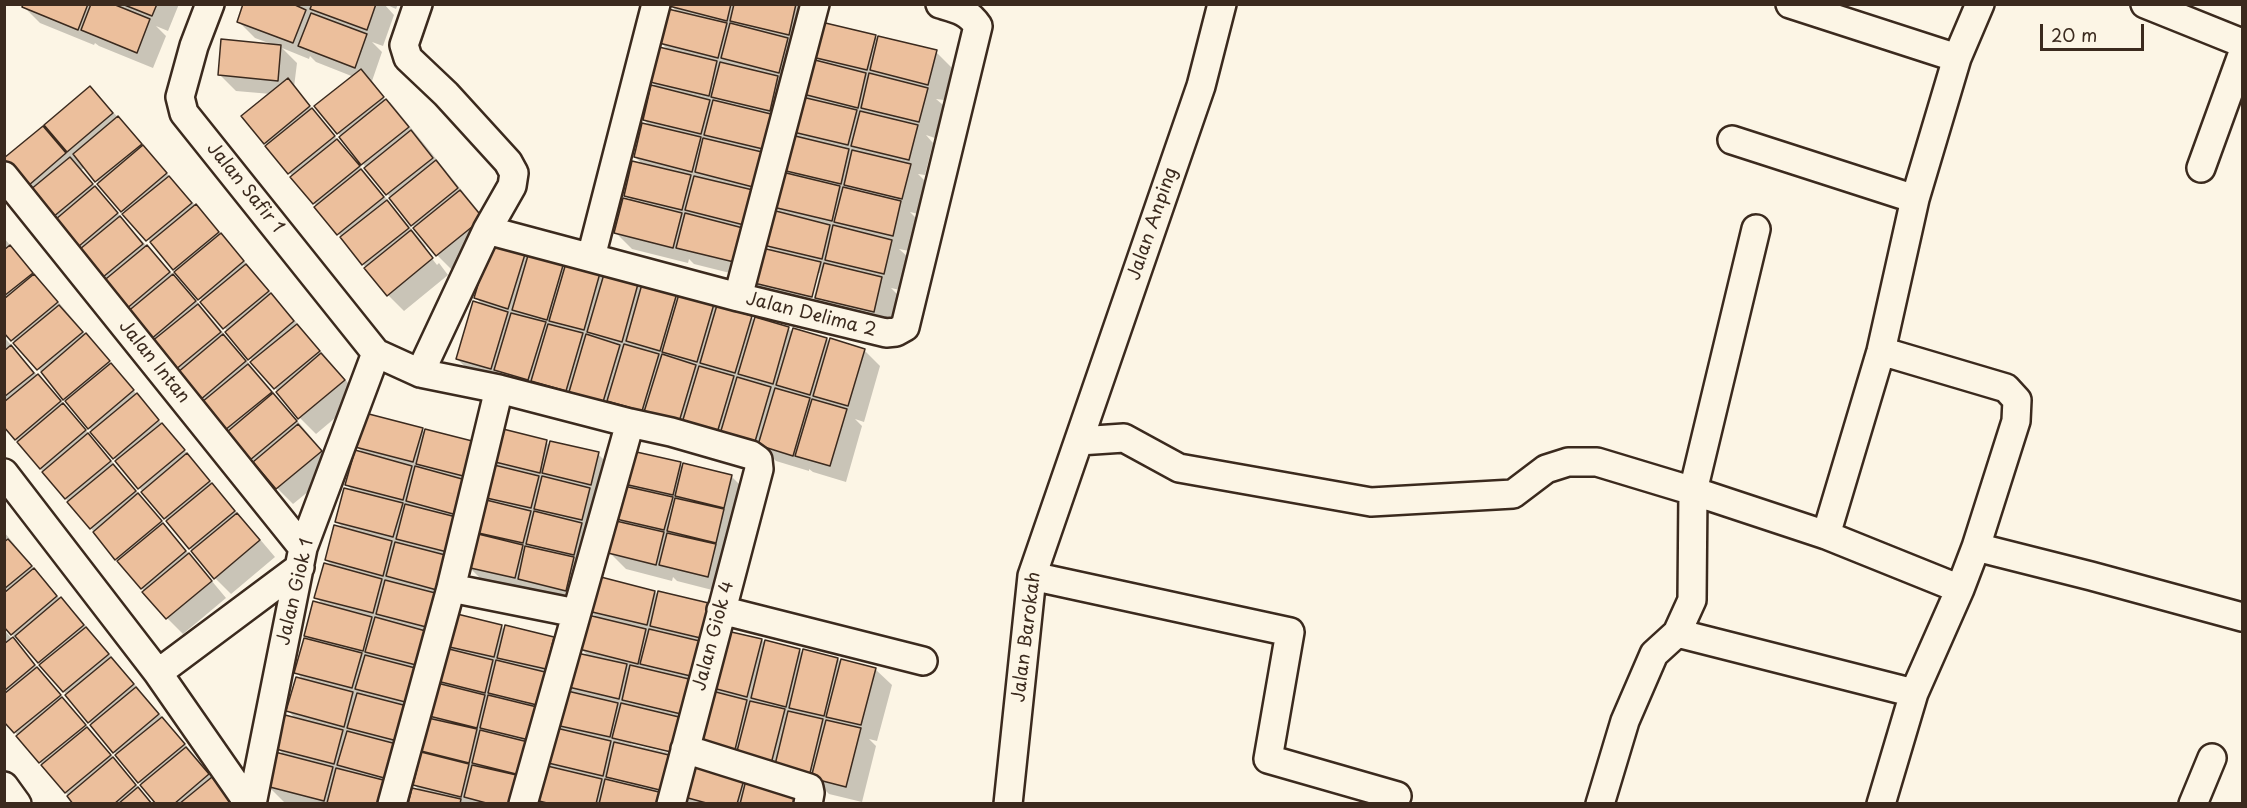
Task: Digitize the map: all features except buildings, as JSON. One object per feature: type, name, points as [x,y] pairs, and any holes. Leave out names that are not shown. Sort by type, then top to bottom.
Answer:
[{"type":"street","name":"Jalan Safir 1","points":[[210,4],[194,46],[180,97],[184,113],[376,353]]},
{"type":"street","points":[[418,4],[404,45],[408,58],[454,103],[508,162],[513,173],[512,186],[487,230],[420,373]]},
{"type":"street","points":[[591,257],[656,4]]},
{"type":"street","points":[[738,297],[815,4]]},
{"type":"street","name":"Jalan Delima 2","points":[[487,230],[738,297],[886,333],[896,332],[905,327],[978,26],[972,17],[962,10],[940,4]]},
{"type":"street","name":"Jalan Anping","points":[[1079,441],[1201,86],[1222,4]]},
{"type":"street","points":[[1790,4],[1957,58]]},
{"type":"street","points":[[1826,535],[1881,351],[1915,199],[1957,58],[1980,4]]},
{"type":"street","points":[[2145,4],[2242,43]]},
{"type":"street","points":[[2201,168],[2242,55]]},
{"type":"street","points":[[1732,140],[1915,199]]},
{"type":"street","name":"Jalan Intan","points":[[4,176],[301,557]]},
{"type":"street","points":[[1600,804],[1625,721],[1654,654],[1677,633],[1692,600],[1693,491],[1756,229]]},
{"type":"street","points":[[1881,351],[2006,388],[2017,400],[2016,421],[1976,547],[1914,693],[1881,804]]},
{"type":"street","points":[[376,353],[420,373],[499,389],[630,423],[524,804]]},
{"type":"street","name":"Jalan Giok 1","points":[[251,804],[301,557],[376,353]]},
{"type":"street","points":[[392,804],[451,588],[499,389]]},
{"type":"street","name":"Jalan Giok 4","points":[[630,423],[752,455],[758,460],[759,469],[671,804]]},
{"type":"street","points":[[1079,441],[1124,438],[1179,468],[1371,502],[1513,494],[1546,469],[1568,462],[1597,462],[1826,535],[1960,589]]},
{"type":"street","name":"Jalan Barokah","points":[[1008,804],[1032,576],[1079,441]]},
{"type":"street","points":[[4,473],[158,673],[251,804]]},
{"type":"street","points":[[1976,547],[2242,617]]},
{"type":"street","points":[[158,673],[301,557]]},
{"type":"street","points":[[1032,576],[1290,632],[1268,759],[1396,796]]},
{"type":"street","points":[[451,588],[576,613]]},
{"type":"street","points":[[721,610],[923,661]]},
{"type":"street","points":[[1677,633],[1914,693]]},
{"type":"street","points":[[685,749],[809,788],[807,804]]},
{"type":"street","points":[[2193,804],[2212,758]]},
{"type":"street","points":[[4,786],[17,804]]}]
